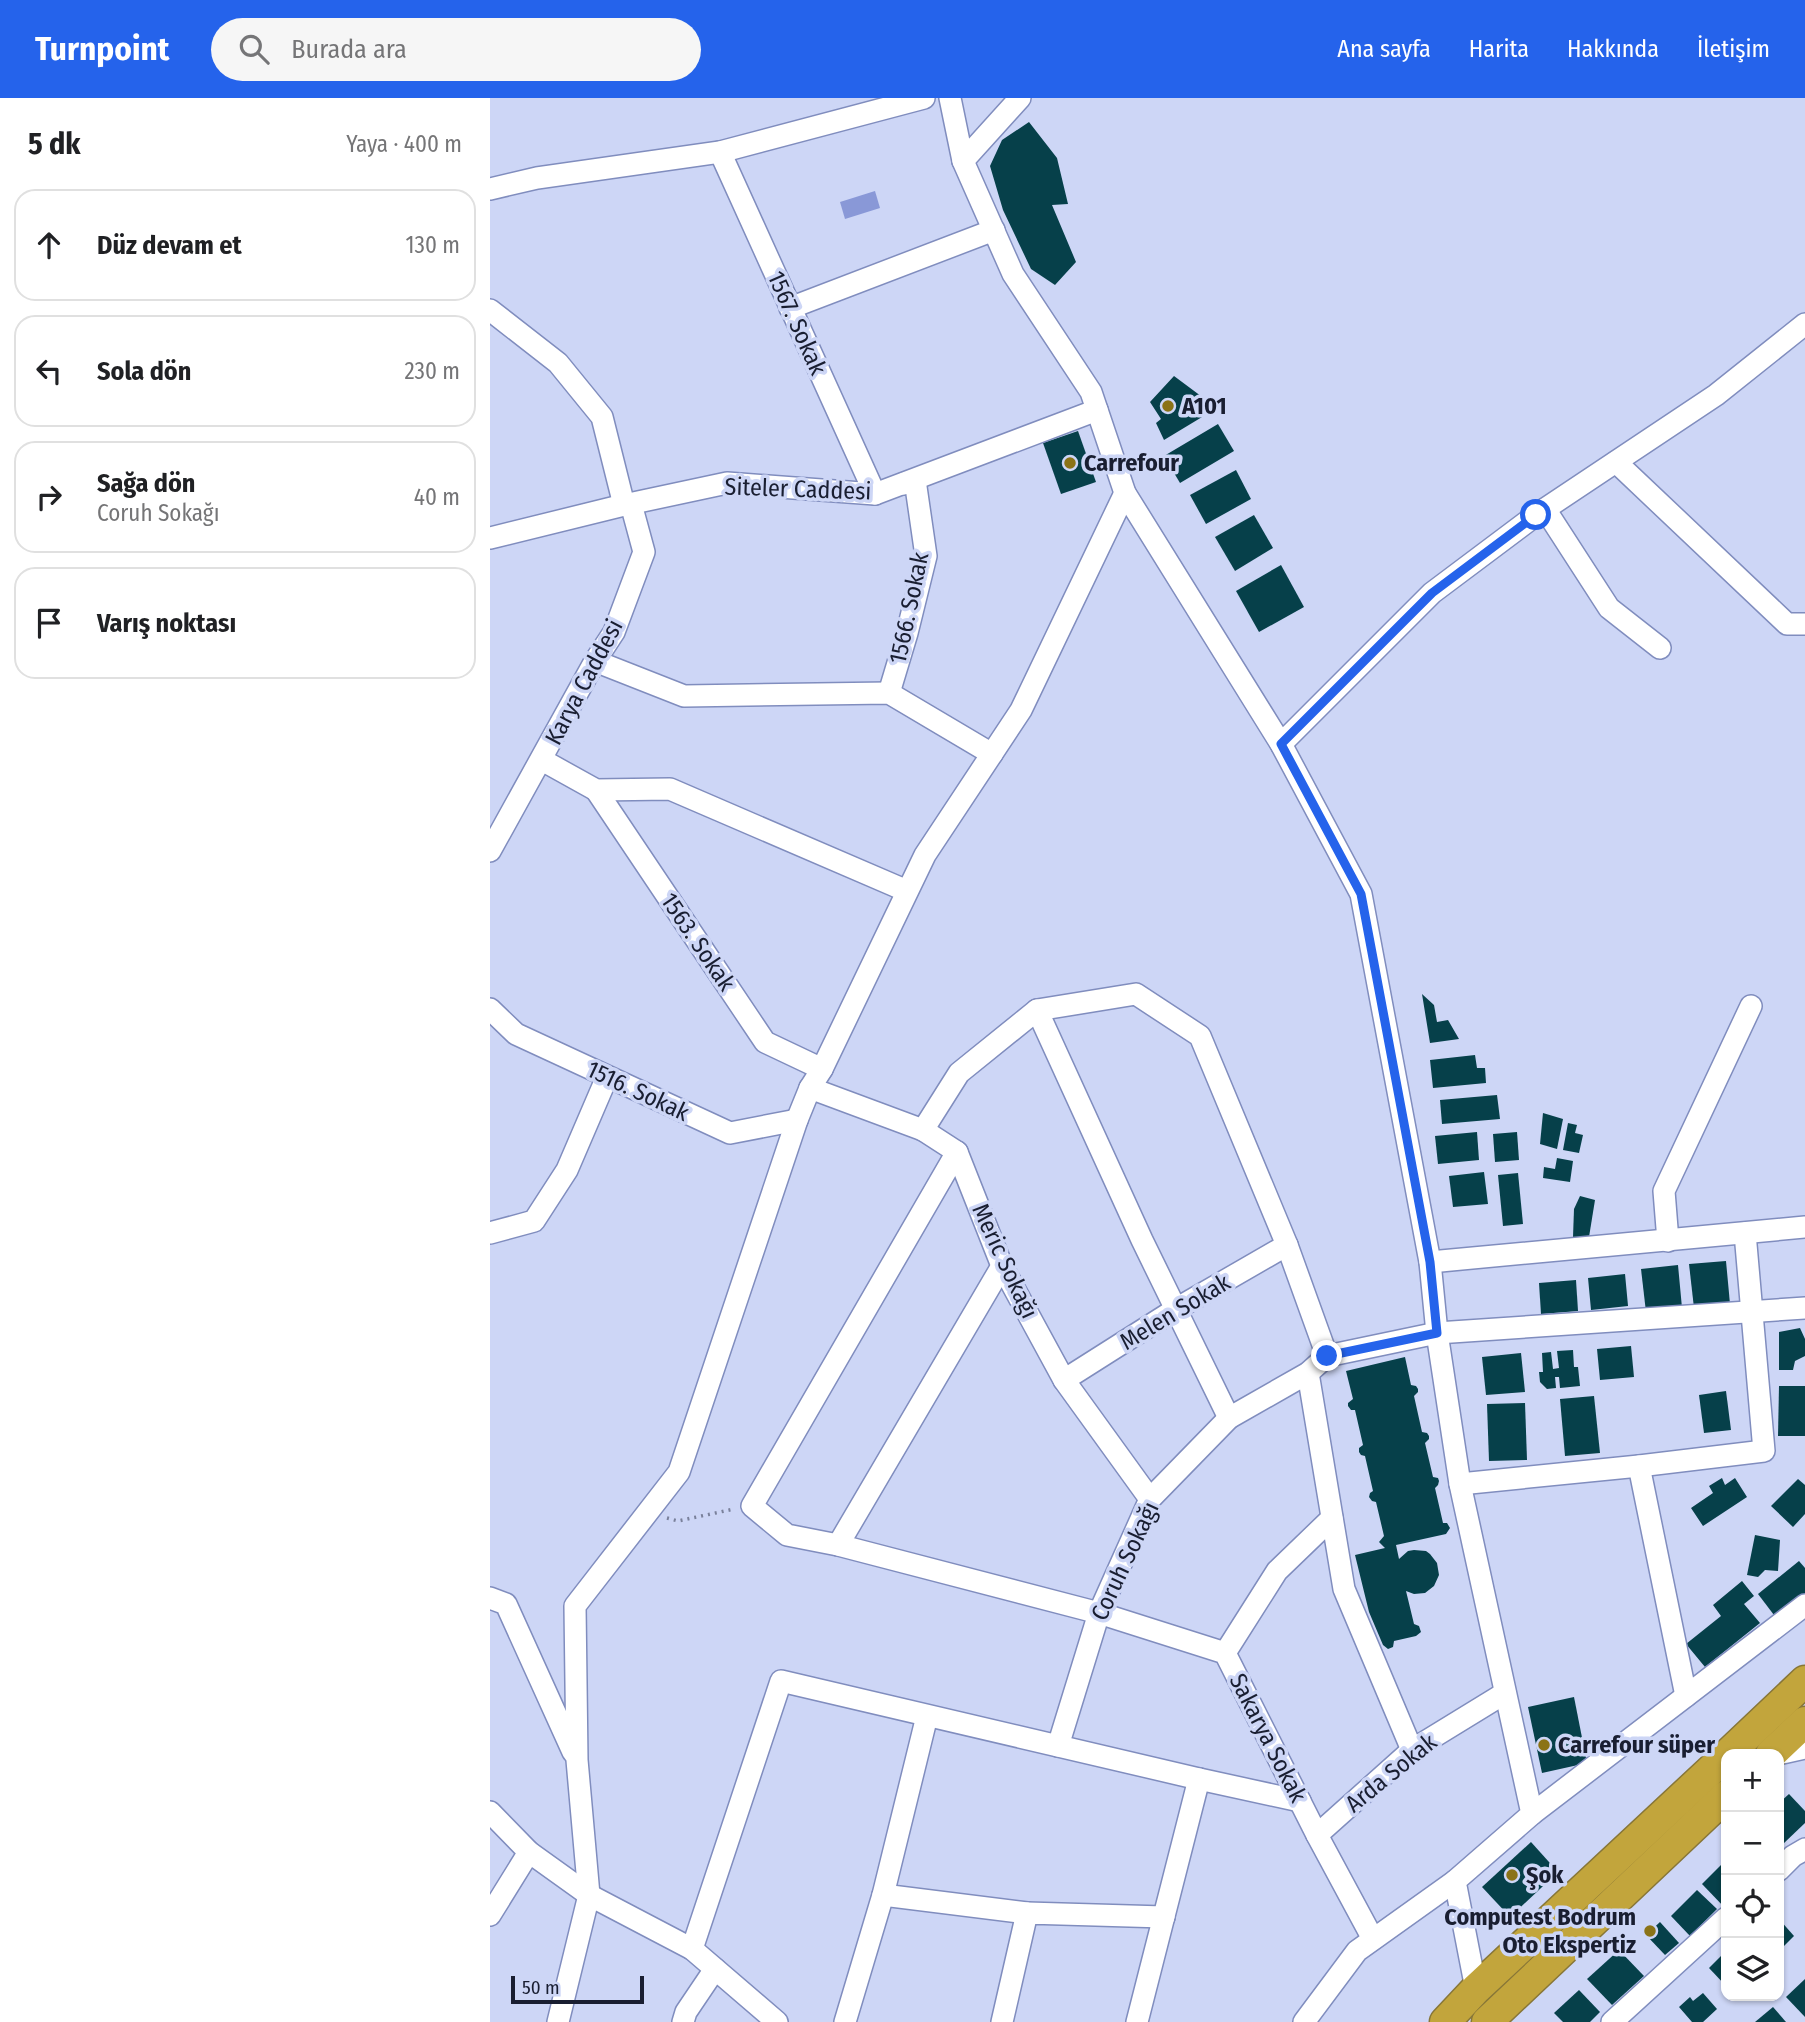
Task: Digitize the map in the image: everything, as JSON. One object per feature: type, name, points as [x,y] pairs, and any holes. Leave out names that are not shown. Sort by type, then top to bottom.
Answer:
[{"type":"highway","points":[[1733,1749],[1805,1681]]},
{"type":"highway","points":[[1776,1749],[1805,1722]]},
{"type":"highway","points":[[1445,2022],[1476,1989],[1721,1761]]},
{"type":"highway","points":[[1488,2022],[1721,1801]]},
{"type":"street","points":[[490,189],[537,178],[720,152],[924,98]]},
{"type":"street","points":[[950,98],[963,161],[1013,274],[1091,392],[1125,492],[1281,744],[1361,894],[1430,1262],[1437,1333],[1460,1484],[1532,1814]]},
{"type":"street","points":[[963,161],[1020,98]]},
{"type":"street","name":"1567. Sokak","points":[[720,152],[875,494]]},
{"type":"street","points":[[790,308],[994,230]]},
{"type":"street","name":"Karya Caddesi","points":[[490,310],[558,363],[602,417],[644,552],[614,632],[595,661],[490,851]]},
{"type":"street","points":[[1281,744],[1432,593],[1545,509],[1716,395],[1805,324]]},
{"type":"street","name":"Siteler Caddesi","points":[[490,538],[727,483],[875,494],[1097,410]]},
{"type":"street","points":[[1616,462],[1787,624],[1805,624]]},
{"type":"street","name":"1566. Sokak","points":[[875,494],[915,480],[926,556],[889,693]]},
{"type":"street","points":[[558,2022],[589,1895],[577,1760],[575,1606],[678,1472],[810,1088],[822,1069],[925,855],[1021,710],[1125,492]]},
{"type":"street","points":[[1545,509],[1609,608],[1660,648]]},
{"type":"street","points":[[595,661],[684,696],[889,693],[992,754]]},
{"type":"street","points":[[542,760],[596,790],[670,789],[907,891]]},
{"type":"street","name":"1563. Sokak","points":[[596,790],[765,1042],[822,1069]]},
{"type":"street","points":[[923,1130],[959,1073],[1037,1010],[1136,995],[1200,1035],[1287,1245],[1327,1356],[1437,1333],[1805,1308]]},
{"type":"street","points":[[1668,1241],[1664,1191],[1751,1006]]},
{"type":"street","name":"1516. Sokak","points":[[490,1009],[516,1034],[730,1133],[797,1120]]},
{"type":"street","points":[[1037,1010],[1142,1240],[1229,1418]]},
{"type":"street","points":[[490,1233],[542,1228],[607,1077]]},
{"type":"street","points":[[752,1506],[957,1152],[923,1130],[810,1088]]},
{"type":"street","name":"Meric Sokağı","points":[[957,1152],[1003,1266],[1064,1380],[1150,1499]]},
{"type":"street","points":[[1430,1262],[1805,1227]]},
{"type":"street","points":[[1460,1484],[1764,1451],[1745,1233]]},
{"type":"street","name":"Melen Sokak","points":[[1064,1380],[1287,1245]]},
{"type":"street","points":[[838,1545],[1003,1266]]},
{"type":"street","name":"Coruh Sokağı","points":[[1058,1746],[1099,1613],[1150,1499],[1229,1418],[1308,1373],[1327,1356]]},
{"type":"street","points":[[1308,1373],[1344,1589],[1412,1750]]},
{"type":"street","points":[[1639,1466],[1686,1696]]},
{"type":"street","name":"Sakarya Sokak","points":[[752,1506],[788,1535],[838,1545],[1099,1613],[1225,1653],[1373,1939]]},
{"type":"street","points":[[1225,1653],[1277,1571],[1332,1518]]},
{"type":"street","points":[[490,1598],[506,1604],[577,1760]]},
{"type":"street","points":[[1304,2022],[1357,1951],[1455,1881],[1532,1814],[1805,1605]]},
{"type":"street","points":[[692,1949],[781,1681],[1300,1801]]},
{"type":"street","name":"Arda Sokak","points":[[1317,1835],[1412,1750],[1505,1693]]},
{"type":"street","points":[[845,2022],[883,1895],[927,1716]]},
{"type":"street","points":[[1784,1753],[1805,1748]]},
{"type":"street","points":[[1137,2022],[1199,1779]]},
{"type":"street","points":[[490,1812],[530,1852],[589,1895],[692,1949],[777,2022]]},
{"type":"street","points":[[1784,1865],[1805,1849]]},
{"type":"street","points":[[490,1915],[530,1852]]},
{"type":"street","points":[[1455,1881],[1476,1989]]},
{"type":"street","points":[[883,1895],[1027,1913],[1164,1917]]},
{"type":"street","points":[[1002,2022],[1027,1913]]},
{"type":"street","points":[[1612,2022],[1721,1923]]},
{"type":"street","points":[[683,2022],[686,2012],[715,1969]]},
{"type":"path","points":[[648,1511],[678,1521],[752,1506]]},
{"type":"water","points":[[875,191],[880,208],[845,219],[840,202]]},
{"type":"building","points":[[1029,122],[1057,158],[1068,204],[1052,205],[1076,262],[1055,285],[1031,269],[1003,210],[990,166],[1002,140]]},
{"type":"building","points":[[1174,376],[1217,408],[1164,440],[1156,423],[1161,419],[1150,402]]},
{"type":"building","points":[[1218,424],[1234,451],[1180,483],[1164,456]]},
{"type":"building","points":[[1078,431],[1096,482],[1061,494],[1043,443]]},
{"type":"building","points":[[1236,470],[1251,499],[1206,524],[1190,495]]},
{"type":"building","points":[[1254,515],[1273,548],[1235,571],[1215,537]]},
{"type":"building","points":[[1281,565],[1304,607],[1259,632],[1236,591]]},
{"type":"building","points":[[1422,994],[1434,1005],[1437,1022],[1448,1020],[1459,1039],[1430,1043]]},
{"type":"building","points":[[1475,1055],[1477,1068],[1485,1068],[1486,1083],[1433,1088],[1430,1060]]},
{"type":"building","points":[[1497,1095],[1500,1119],[1442,1124],[1440,1100]]},
{"type":"building","points":[[1543,1113],[1563,1119],[1557,1149],[1540,1144]]},
{"type":"building","points":[[1568,1123],[1577,1125],[1575,1133],[1583,1135],[1579,1153],[1563,1150]]},
{"type":"building","points":[[1477,1132],[1479,1160],[1438,1164],[1435,1136]]},
{"type":"building","points":[[1517,1132],[1519,1160],[1495,1162],[1493,1134]]},
{"type":"building","points":[[1557,1158],[1573,1161],[1570,1182],[1543,1178],[1544,1167],[1555,1169]]},
{"type":"building","points":[[1484,1172],[1488,1204],[1453,1207],[1449,1176]]},
{"type":"building","points":[[1518,1173],[1523,1224],[1503,1226],[1498,1175]]},
{"type":"building","points":[[1580,1196],[1595,1200],[1589,1237],[1573,1237],[1574,1209]]},
{"type":"building","points":[[1726,1261],[1730,1304],[1694,1308],[1689,1264]]},
{"type":"building","points":[[1678,1265],[1682,1308],[1646,1312],[1641,1269]]},
{"type":"building","points":[[1625,1274],[1628,1306],[1591,1310],[1588,1278]]},
{"type":"building","points":[[1576,1280],[1578,1311],[1541,1314],[1539,1283]]},
{"type":"building","points":[[1800,1328],[1805,1339],[1805,1356],[1795,1361],[1793,1370],[1779,1370],[1779,1332]]},
{"type":"building","points":[[1631,1346],[1634,1377],[1600,1380],[1597,1349]]},
{"type":"building","points":[[1573,1350],[1574,1367],[1578,1367],[1580,1386],[1560,1388],[1559,1377],[1555,1377],[1556,1388],[1547,1389],[1540,1382],[1539,1372],[1543,1372],[1542,1353],[1551,1352],[1553,1369],[1559,1368],[1557,1351]]},
{"type":"building","points":[[1521,1353],[1525,1392],[1486,1395],[1482,1357]]},
{"type":"building","points":[[1405,1357],[1411,1385],[1418,1389],[1414,1396],[1422,1432],[1429,1436],[1425,1443],[1433,1477],[1439,1481],[1435,1488],[1443,1523],[1447,1523],[1450,1528],[1446,1534],[1396,1545],[1399,1559],[1408,1551],[1426,1551],[1437,1563],[1439,1575],[1434,1586],[1425,1593],[1414,1594],[1406,1591],[1414,1624],[1419,1626],[1421,1632],[1416,1636],[1394,1641],[1393,1647],[1388,1649],[1383,1645],[1369,1612],[1355,1555],[1385,1548],[1379,1542],[1384,1536],[1376,1502],[1369,1497],[1373,1491],[1365,1456],[1359,1452],[1363,1445],[1355,1410],[1348,1406],[1353,1399],[1346,1371]]},
{"type":"building","points":[[1779,1386],[1805,1386],[1805,1436],[1778,1436]]},
{"type":"building","points":[[1726,1391],[1731,1430],[1704,1433],[1699,1395]]},
{"type":"building","points":[[1594,1396],[1600,1453],[1565,1456],[1560,1399]]},
{"type":"building","points":[[1525,1403],[1527,1460],[1489,1461],[1487,1404]]},
{"type":"building","points":[[1722,1478],[1725,1485],[1735,1478],[1747,1497],[1703,1526],[1691,1508],[1713,1493],[1709,1486]]},
{"type":"building","points":[[1798,1479],[1805,1485],[1805,1514],[1793,1527],[1771,1506]]},
{"type":"building","points":[[1755,1535],[1780,1540],[1778,1571],[1765,1570],[1758,1577],[1747,1575]]},
{"type":"building","points":[[1799,1561],[1805,1568],[1805,1596],[1777,1619],[1758,1594]]},
{"type":"building","points":[[1742,1581],[1754,1596],[1744,1604],[1760,1623],[1705,1667],[1686,1644],[1721,1616],[1713,1605]]},
{"type":"building","points":[[1574,1697],[1587,1763],[1542,1773],[1528,1707]]},
{"type":"building","points":[[1789,1794],[1805,1811],[1805,1823],[1784,1843],[1784,1812],[1784,1798]]},
{"type":"building","points":[[1531,1842],[1558,1872],[1510,1917],[1482,1887]]},
{"type":"building","points":[[1721,1865],[1721,1904],[1702,1884]]},
{"type":"building","points":[[1697,1890],[1717,1909],[1690,1936],[1671,1916]]},
{"type":"building","points":[[1660,1922],[1679,1943],[1665,1955],[1646,1935]]},
{"type":"building","points":[[1784,1925],[1794,1936],[1784,1946]]},
{"type":"building","points":[[1619,1950],[1644,1976],[1612,2005],[1587,1979]]},
{"type":"building","points":[[1721,1956],[1721,1981],[1709,1968]]},
{"type":"building","points":[[1805,1979],[1805,2017],[1786,1997]]},
{"type":"building","points":[[1579,1990],[1600,2012],[1590,2022],[1563,2022],[1554,2013]]},
{"type":"building","points":[[1703,1993],[1717,2009],[1703,2022],[1692,2022],[1679,2007],[1690,1997],[1693,2001]]},
{"type":"building","points":[[1773,2007],[1786,2022],[1755,2022]]},
{"type":"place","name":"A101","points":[[1168,406]]},
{"type":"place","name":"Carrefour","points":[[1070,463]]},
{"type":"place","name":"Carrefour süper","points":[[1544,1745]]},
{"type":"place","name":"Şok","points":[[1512,1875]]},
{"type":"place","name":"Computest Bodrum Oto Ekspertiz","points":[[1650,1931]]},
{"type":"route","points":[[1327,1356],[1437,1333],[1430,1262],[1361,894],[1281,744],[1432,593],[1536,515]]}]
